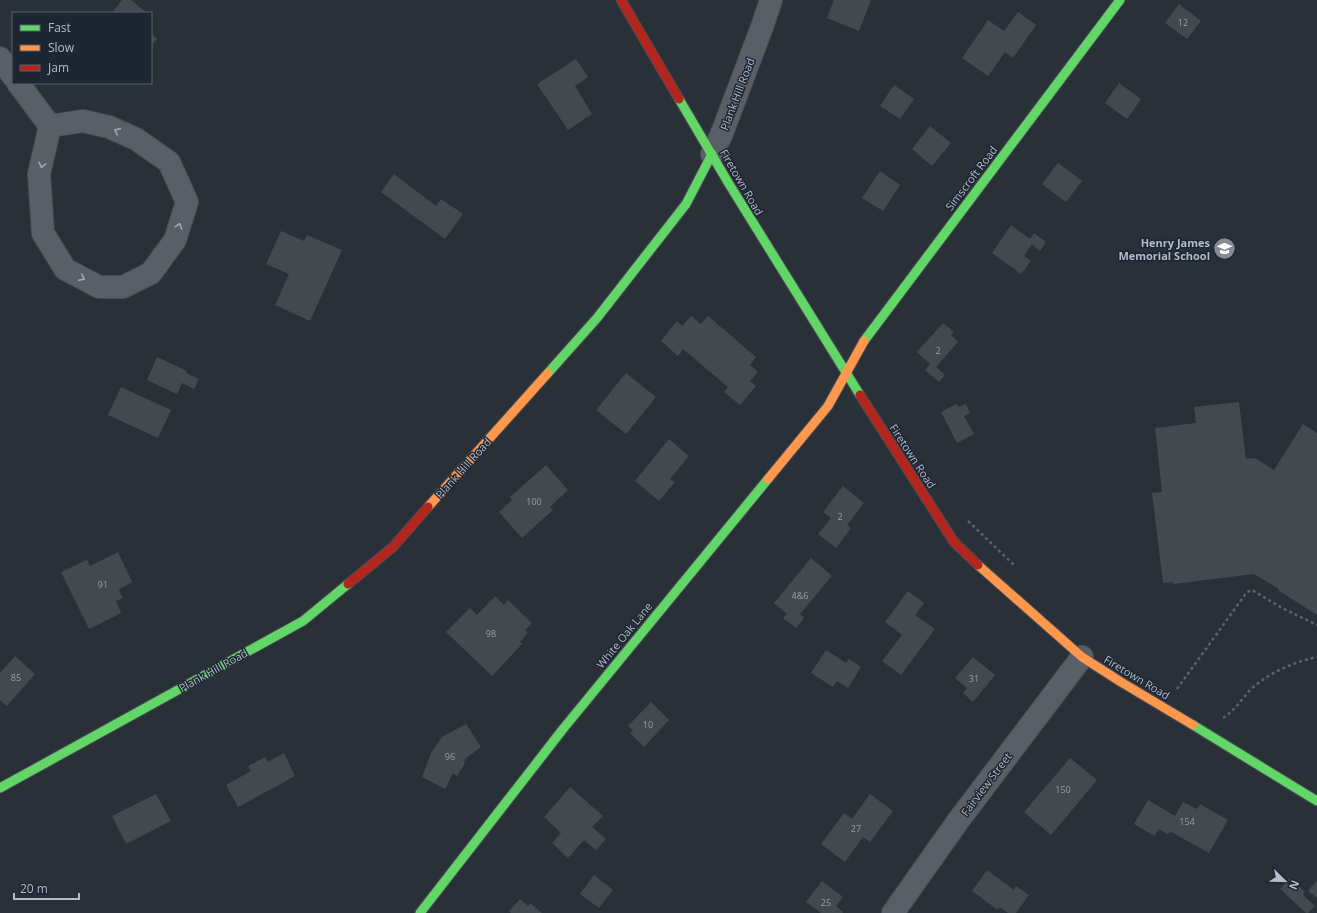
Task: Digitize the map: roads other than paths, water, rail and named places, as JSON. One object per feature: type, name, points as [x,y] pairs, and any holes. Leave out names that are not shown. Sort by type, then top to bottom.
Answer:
[{"type":"street","name":"Firetown Road","points":[[621,0],[729,184],[846,373],[954,542],[996,582],[1082,657],[1317,801]]},
{"type":"street","name":"Plank Hill Road","points":[[0,788],[303,621],[393,547],[597,318],[686,204],[725,127],[771,0]]},
{"type":"street","name":"Simscroft Road","points":[[846,373],[860,346],[1120,0]]},
{"type":"street","points":[[0,58],[12,75]]},
{"type":"street","points":[[19,84],[50,126],[39,174],[43,233],[64,269],[99,286],[123,288],[150,273],[175,240],[187,202],[169,162],[136,139],[109,127],[83,120],[50,126]]},
{"type":"street","name":"White Oak Lane","points":[[420,913],[568,723],[828,406],[846,373]]},
{"type":"street","name":"Fairview Street","points":[[893,913],[958,821],[1082,657]]},
{"type":"place","name":"Henry James Memorial School","points":[[1225,248]]}]
